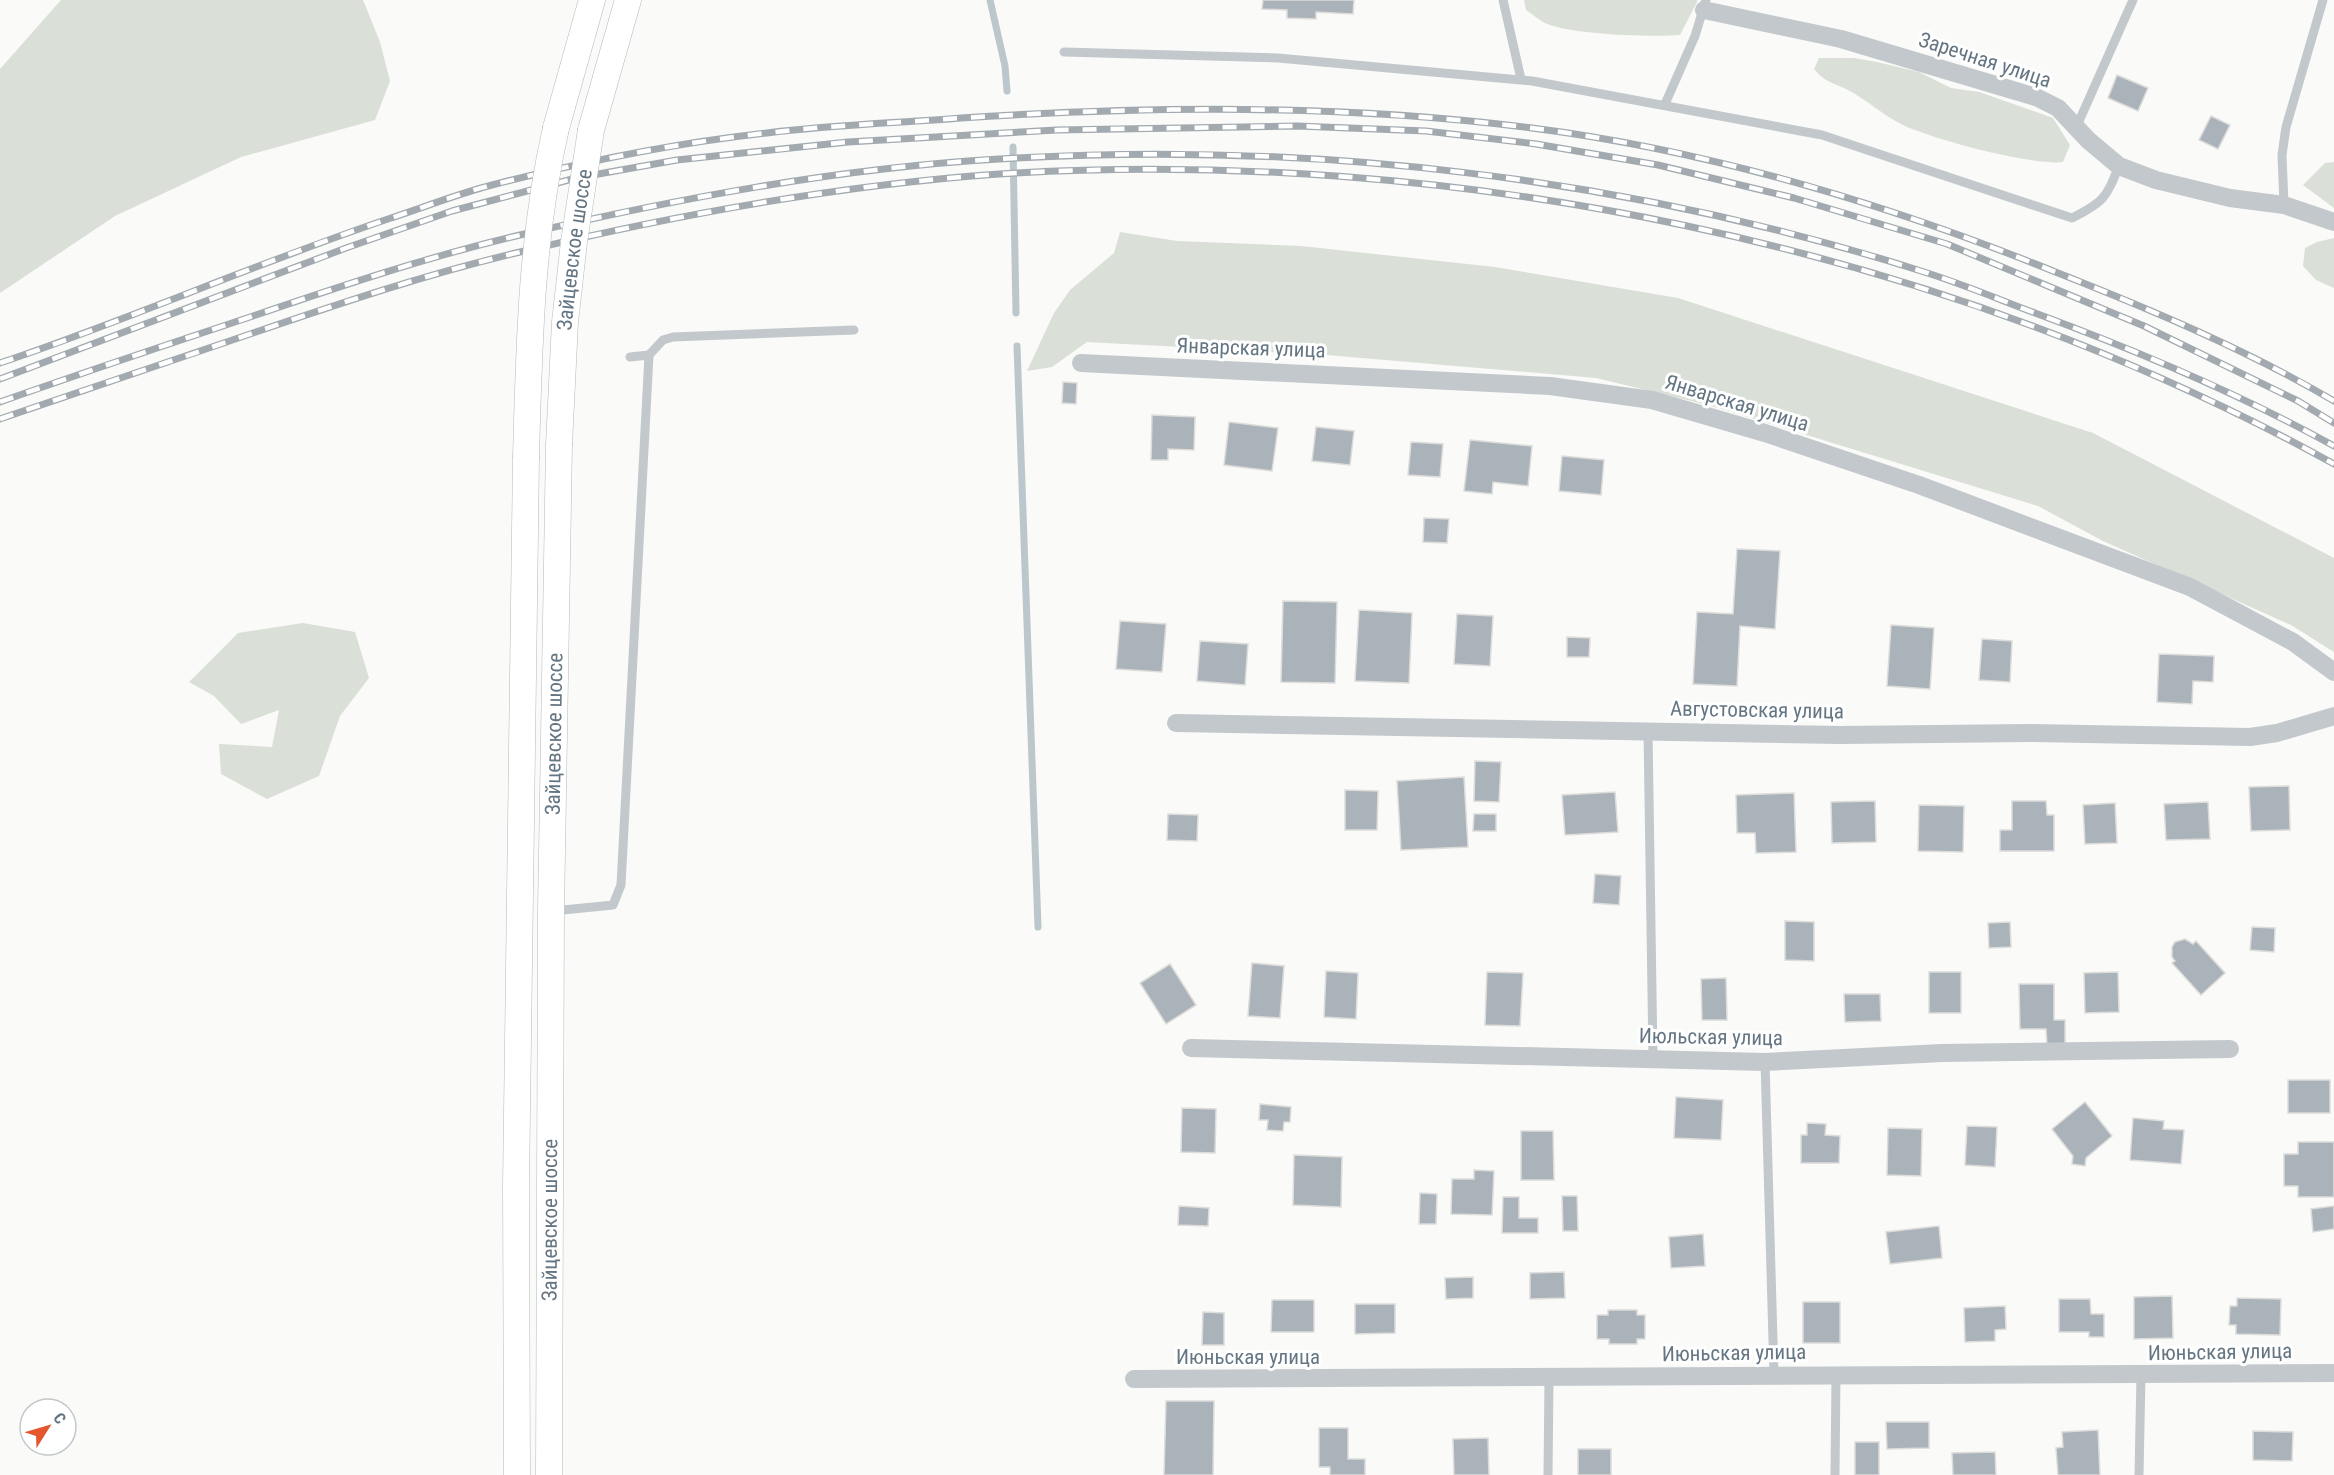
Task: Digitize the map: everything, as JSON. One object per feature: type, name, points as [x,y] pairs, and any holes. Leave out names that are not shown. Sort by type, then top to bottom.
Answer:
[{"type":"main road","name":"Зайцевское шоссе","points":[[517,1475],[516,1186],[530,311],[539,224],[556,128],[592,0]]},
{"type":"main road","name":"Зайцевское шоссе","points":[[549,1475],[550,911],[559,445],[565,321],[580,202],[596,108],[628,0]]},
{"type":"street","name":"Заречная улица","points":[[1705,5],[1841,39],[2036,97],[2058,108],[2076,128],[2119,166],[2156,180],[2199,191],[2284,205],[2334,222]]},
{"type":"street","name":"Январская улица","points":[[1081,363],[1550,386],[1652,400],[1765,434],[1919,485],[2190,587],[2278,633],[2334,672]]},
{"type":"street","name":"Августовская улица","points":[[1176,723],[1839,735],[2030,733],[2250,737],[2277,733],[2334,716]]},
{"type":"street","name":"Июльская улица","points":[[1191,1048],[1765,1062],[1942,1053],[2230,1049]]},
{"type":"street","name":"Июньская улица","points":[[1134,1379],[2334,1373]]},
{"type":"lane","points":[[1503,0],[1521,79]]},
{"type":"lane","points":[[2076,128],[2133,0]]},
{"type":"lane","points":[[2284,205],[2282,155],[2286,128],[2323,0]]},
{"type":"lane","points":[[1665,104],[1705,5]]},
{"type":"lane","points":[[1064,52],[1266,58],[1521,79],[1822,135],[2072,218],[2095,207],[2105,198],[2119,166]]},
{"type":"lane","points":[[550,911],[613,905],[621,885],[649,355],[663,339],[673,337],[854,330]]},
{"type":"lane","points":[[630,357],[649,355]]},
{"type":"lane","points":[[1648,730],[1653,1059]]},
{"type":"lane","points":[[1765,1062],[1774,1375]]},
{"type":"lane","points":[[1835,1475],[1836,1375]]},
{"type":"lane","points":[[2139,1475],[2141,1375]]},
{"type":"lane","points":[[1548,1475],[1549,1378]]},
{"type":"shaded area","points":[[61,0],[363,0],[380,42],[390,81],[375,120],[241,157],[115,216],[0,293],[0,69]]},
{"type":"shaded area","points":[[1524,0],[1697,0],[1697,2],[1680,35],[1650,36],[1591,33],[1557,27],[1543,22],[1526,10]]},
{"type":"shaded area","points":[[1819,58],[1854,58],[1877,62],[1919,72],[1951,88],[1979,92],[2053,118],[2070,145],[2063,162],[2048,162],[2006,156],[1917,131],[1822,77],[1814,69]]},
{"type":"shaded area","points":[[2334,162],[2334,208],[2303,185],[2325,163]]},
{"type":"shaded area","points":[[1120,232],[1177,241],[1301,246],[1495,267],[1678,298],[2093,433],[2334,558],[2334,652],[2291,625],[2103,541],[2038,506],[1712,406],[1596,378],[1315,354],[1087,342],[1052,367],[1027,371],[1054,313],[1070,290],[1114,253]]},
{"type":"shaded area","points":[[2334,238],[2334,288],[2316,280],[2303,266],[2305,248]]},
{"type":"shaded area","points":[[303,623],[355,632],[369,678],[340,716],[319,776],[267,799],[221,774],[219,744],[272,747],[279,710],[241,724],[214,696],[189,682],[238,633]]},
{"type":"building","points":[[1263,0],[1354,0],[1353,14],[1316,12],[1316,19],[1287,18],[1287,10],[1262,9]]},
{"type":"building","points":[[2117,75],[2148,88],[2138,111],[2108,98]]},
{"type":"building","points":[[2211,116],[2230,125],[2218,149],[2199,140]]},
{"type":"building","points":[[1063,382],[1077,383],[1076,404],[1062,403]]},
{"type":"building","points":[[1152,415],[1195,417],[1194,450],[1168,449],[1168,460],[1151,460]]},
{"type":"building","points":[[1229,422],[1278,428],[1272,471],[1224,465]]},
{"type":"building","points":[[1316,427],[1354,431],[1350,465],[1312,461]]},
{"type":"building","points":[[1470,440],[1532,446],[1528,486],[1493,482],[1492,494],[1464,491]]},
{"type":"building","points":[[1411,442],[1443,444],[1440,477],[1408,475]]},
{"type":"building","points":[[1562,456],[1604,460],[1601,495],[1559,491]]},
{"type":"building","points":[[1424,518],[1449,519],[1447,543],[1423,542]]},
{"type":"building","points":[[1737,549],[1780,551],[1775,629],[1740,626],[1737,686],[1693,684],[1697,612],[1733,614]]},
{"type":"building","points":[[1283,601],[1337,602],[1335,683],[1281,682]]},
{"type":"building","points":[[1359,610],[1412,613],[1409,683],[1355,681]]},
{"type":"building","points":[[1457,614],[1493,616],[1490,666],[1454,664]]},
{"type":"building","points":[[1120,621],[1166,624],[1162,672],[1116,669]]},
{"type":"building","points":[[1891,625],[1934,628],[1930,689],[1887,686]]},
{"type":"building","points":[[1567,637],[1590,638],[1589,657],[1567,657]]},
{"type":"building","points":[[1982,639],[2012,641],[2010,682],[1979,680]]},
{"type":"building","points":[[1200,641],[1248,644],[1245,685],[1197,681]]},
{"type":"building","points":[[2159,654],[2214,656],[2213,682],[2193,681],[2192,704],[2157,702]]},
{"type":"building","points":[[1475,761],[1501,762],[1499,802],[1474,801]]},
{"type":"building","points":[[1464,777],[1468,847],[1401,850],[1397,781]]},
{"type":"building","points":[[2289,786],[2290,830],[2251,831],[2249,787]]},
{"type":"building","points":[[1345,790],[1378,791],[1377,830],[1345,830]]},
{"type":"building","points":[[1615,792],[1618,832],[1565,835],[1562,795]]},
{"type":"building","points":[[1794,793],[1796,852],[1756,853],[1755,833],[1737,833],[1736,795]]},
{"type":"building","points":[[1875,801],[1876,842],[1832,843],[1831,802]]},
{"type":"building","points":[[2012,801],[2046,801],[2047,815],[2054,815],[2054,851],[2000,851],[2000,830],[2012,830]]},
{"type":"building","points":[[2208,802],[2210,839],[2166,840],[2164,804]]},
{"type":"building","points":[[2115,803],[2117,843],[2085,844],[2083,805]]},
{"type":"building","points":[[1919,805],[1964,806],[1963,852],[1918,851]]},
{"type":"building","points":[[1168,814],[1198,815],[1197,841],[1167,840]]},
{"type":"building","points":[[1474,814],[1496,814],[1496,831],[1473,831]]},
{"type":"building","points":[[1595,874],[1621,876],[1619,905],[1593,903]]},
{"type":"building","points":[[1785,921],[1814,922],[1814,961],[1785,960]]},
{"type":"building","points":[[2010,922],[2011,947],[1989,948],[1988,923]]},
{"type":"building","points":[[2252,927],[2275,928],[2274,952],[2250,950]]},
{"type":"building","points":[[2185,939],[2193,944],[2196,941],[2225,973],[2201,995],[2172,963],[2175,961],[2172,957],[2172,947],[2175,942]]},
{"type":"building","points":[[1252,963],[1284,966],[1280,1018],[1248,1016]]},
{"type":"building","points":[[1170,964],[1196,1005],[1166,1024],[1140,983]]},
{"type":"building","points":[[1326,971],[1358,973],[1356,1019],[1324,1017]]},
{"type":"building","points":[[1487,972],[1523,973],[1520,1026],[1485,1025]]},
{"type":"building","points":[[1929,972],[1961,972],[1961,1013],[1929,1013]]},
{"type":"building","points":[[2118,972],[2119,1012],[2085,1013],[2084,973]]},
{"type":"building","points":[[1726,978],[1727,1020],[1702,1020],[1701,979]]},
{"type":"building","points":[[2019,984],[2054,984],[2054,1020],[2065,1020],[2065,1044],[2047,1044],[2046,1029],[2020,1029]]},
{"type":"building","points":[[1844,994],[1880,994],[1881,1021],[1845,1022]]},
{"type":"building","points":[[2288,1080],[2330,1080],[2330,1113],[2288,1113]]},
{"type":"building","points":[[1676,1097],[1723,1100],[1721,1140],[1674,1138]]},
{"type":"building","points":[[2085,1102],[2112,1136],[2086,1158],[2085,1166],[2072,1164],[2073,1156],[2052,1129]]},
{"type":"building","points":[[1260,1104],[1291,1107],[1290,1122],[1284,1122],[1283,1131],[1267,1130],[1268,1120],[1259,1120]]},
{"type":"building","points":[[1182,1108],[1216,1109],[1215,1153],[1181,1152]]},
{"type":"building","points":[[2133,1118],[2164,1121],[2163,1129],[2184,1130],[2181,1164],[2130,1160]]},
{"type":"building","points":[[1807,1123],[1826,1124],[1825,1135],[1840,1136],[1839,1163],[1801,1163],[1801,1135],[1807,1135]]},
{"type":"building","points":[[1967,1126],[1997,1127],[1995,1167],[1965,1165]]},
{"type":"building","points":[[1888,1128],[1922,1129],[1921,1176],[1887,1175]]},
{"type":"building","points":[[1521,1131],[1553,1131],[1554,1180],[1521,1180]]},
{"type":"building","points":[[2298,1142],[2334,1142],[2334,1197],[2298,1197],[2298,1186],[2284,1186],[2284,1154],[2298,1154]]},
{"type":"building","points":[[1294,1155],[1342,1157],[1341,1207],[1293,1205]]},
{"type":"building","points":[[1474,1170],[1494,1171],[1492,1215],[1451,1214],[1452,1179],[1474,1179]]},
{"type":"building","points":[[1420,1193],[1437,1194],[1436,1224],[1419,1224]]},
{"type":"building","points":[[1562,1196],[1577,1196],[1578,1231],[1563,1231]]},
{"type":"building","points":[[1503,1197],[1519,1197],[1519,1218],[1538,1218],[1538,1233],[1502,1233]]},
{"type":"building","points":[[1179,1206],[1209,1208],[1208,1226],[1178,1225]]},
{"type":"building","points":[[2334,1206],[2334,1229],[2313,1232],[2311,1209]]},
{"type":"building","points":[[1939,1226],[1942,1258],[1890,1264],[1886,1232]]},
{"type":"building","points":[[1703,1234],[1705,1266],[1671,1268],[1669,1237]]},
{"type":"building","points":[[1564,1272],[1565,1298],[1530,1299],[1530,1273]]},
{"type":"building","points":[[1473,1277],[1473,1298],[1446,1299],[1445,1278]]},
{"type":"building","points":[[2172,1296],[2173,1338],[2134,1339],[2134,1297]]},
{"type":"building","points":[[2237,1298],[2281,1299],[2280,1335],[2236,1334],[2236,1325],[2229,1325],[2230,1306],[2237,1306]]},
{"type":"building","points":[[2059,1299],[2090,1299],[2091,1314],[2104,1314],[2104,1337],[2089,1337],[2089,1332],[2059,1332]]},
{"type":"building","points":[[1272,1300],[1314,1300],[1314,1332],[1271,1332]]},
{"type":"building","points":[[1803,1302],[1840,1302],[1840,1343],[1803,1343]]},
{"type":"building","points":[[1355,1304],[1395,1304],[1395,1333],[1355,1334]]},
{"type":"building","points":[[2005,1306],[2006,1329],[1995,1330],[1995,1341],[1965,1342],[1964,1308]]},
{"type":"building","points":[[1608,1310],[1637,1310],[1637,1315],[1645,1315],[1645,1339],[1637,1339],[1637,1344],[1609,1344],[1609,1339],[1597,1339],[1597,1315],[1608,1315]]},
{"type":"building","points":[[1203,1312],[1224,1313],[1224,1345],[1202,1345]]},
{"type":"building","points":[[1166,1401],[1214,1401],[1213,1475],[1164,1475]]},
{"type":"building","points":[[1886,1422],[1929,1422],[1929,1448],[1887,1449]]},
{"type":"building","points":[[1319,1428],[1348,1428],[1348,1459],[1365,1459],[1365,1475],[1330,1475],[1330,1467],[1319,1467]]},
{"type":"building","points":[[2098,1430],[2100,1475],[2058,1475],[2056,1448],[2063,1447],[2062,1432]]},
{"type":"building","points":[[2253,1431],[2293,1432],[2292,1461],[2253,1460]]},
{"type":"building","points":[[1488,1438],[1489,1475],[1454,1475],[1453,1439]]},
{"type":"building","points":[[1855,1442],[1879,1442],[1879,1475],[1855,1475]]},
{"type":"building","points":[[1578,1449],[1611,1449],[1611,1475],[1578,1475]]},
{"type":"building","points":[[1995,1452],[1996,1475],[1953,1475],[1952,1453]]},
{"type":"waterway","points":[[990,0],[1005,66],[1007,91]]},
{"type":"waterway","points":[[1013,147],[1016,313]]},
{"type":"waterway","points":[[1017,346],[1038,927]]},
{"type":"railway","points":[[0,363],[339,236],[453,197],[492,185],[594,161],[732,137],[839,126],[1104,111],[1318,111],[1461,120],[1600,138],[1734,166],[1800,184],[1930,225],[2093,287],[2233,348],[2334,401]]},
{"type":"railway","points":[[0,379],[346,248],[452,211],[576,178],[677,160],[848,142],[1057,130],[1297,126],[1426,131],[1536,144],[1658,165],[1794,198],[1947,244],[2144,326],[2298,401],[2334,423]]},
{"type":"railway","points":[[0,402],[419,262],[486,243],[638,209],[758,187],[939,163],[1115,155],[1232,155],[1349,161],[1465,173],[1581,189],[1696,211],[1809,238],[1936,276],[2112,342],[2261,408],[2334,446]]},
{"type":"railway","points":[[0,419],[419,279],[579,238],[758,203],[879,186],[999,174],[1170,169],[1343,177],[1516,195],[1687,226],[1856,268],[2021,322],[2181,387],[2334,464]]}]
